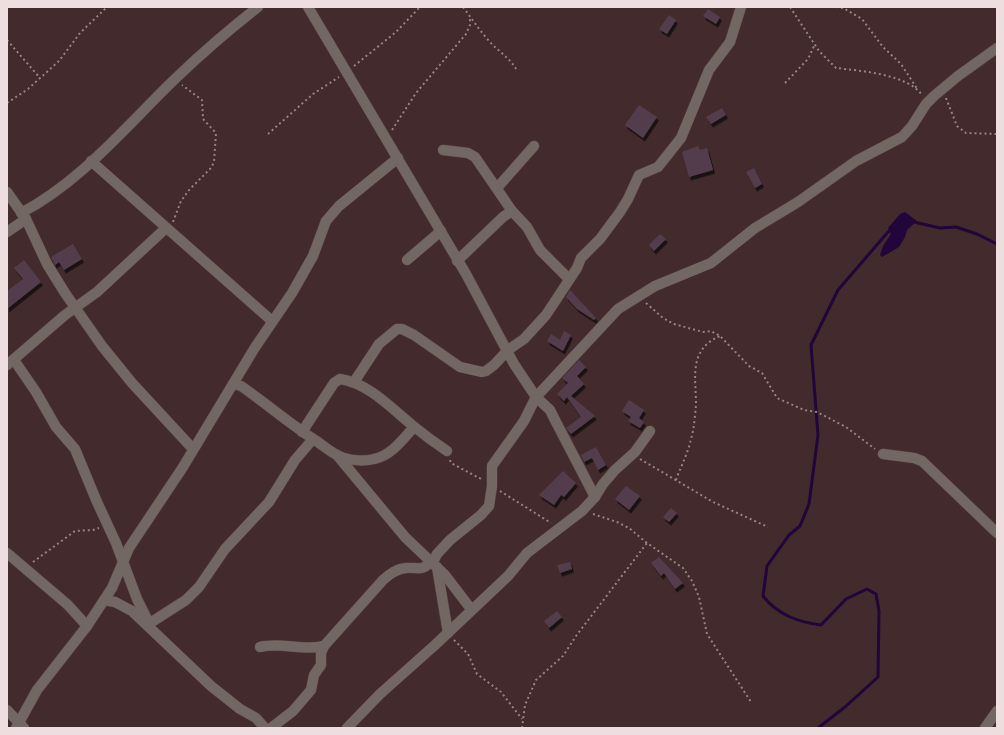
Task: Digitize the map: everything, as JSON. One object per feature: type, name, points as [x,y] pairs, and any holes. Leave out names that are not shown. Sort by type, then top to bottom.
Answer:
[{"type":"street","points":[[7,232],[24,216],[65,186],[176,78],[258,7]]},
{"type":"street","points":[[308,7],[484,304],[514,364],[536,397],[553,416],[595,497]]},
{"type":"street","points":[[354,382],[379,344],[397,329],[402,329],[414,334],[460,367],[482,372],[486,372],[508,350],[524,339],[546,315],[581,258],[600,239],[620,212],[639,175],[658,167],[680,138],[709,70],[730,42],[738,23],[741,7]]},
{"type":"street","points":[[448,634],[434,563],[437,554],[450,540],[481,515],[489,506],[492,486],[492,466],[524,421],[536,397],[618,309],[638,295],[655,286],[711,263],[755,228],[798,202],[856,161],[902,137],[912,126],[928,103],[958,76],[997,48]]},
{"type":"street","points":[[497,188],[534,146]]},
{"type":"street","points":[[444,150],[472,154],[512,211],[527,228],[540,250],[569,279]]},
{"type":"street","points":[[7,710],[20,726],[37,690],[87,626],[112,588],[123,562],[138,534],[183,467],[272,321],[292,293],[313,256],[321,232],[330,215],[398,158]]},
{"type":"street","points":[[91,161],[272,321]]},
{"type":"street","points":[[7,192],[24,216],[47,264],[75,307],[120,369],[193,449]]},
{"type":"street","points":[[458,261],[503,217],[512,211]]},
{"type":"street","points":[[148,624],[75,448],[56,427],[36,392],[10,363],[75,307],[97,292],[167,229]]},
{"type":"street","points":[[407,260],[441,231]]},
{"type":"street","points":[[302,432],[336,381],[340,379],[354,382],[377,396],[446,451]]},
{"type":"street","points":[[233,384],[241,386],[302,432],[337,456],[405,537],[434,563],[471,609]]},
{"type":"street","points":[[337,456],[351,460],[375,459],[385,455],[397,446],[414,427]]},
{"type":"street","points":[[347,728],[380,694],[448,634],[471,609],[508,576],[528,553],[582,511],[595,497],[611,475],[632,455],[650,431]]},
{"type":"street","points":[[148,624],[186,600],[200,587],[225,549],[269,502],[292,465],[313,439]]},
{"type":"street","points":[[883,454],[914,458],[922,462],[996,529]]},
{"type":"street","points":[[7,553],[68,605],[87,626]]},
{"type":"street","points":[[271,728],[293,711],[312,690],[314,675],[321,665],[321,653],[324,646],[383,580],[392,572],[407,568],[418,569],[434,563]]},
{"type":"street","points":[[104,600],[115,602],[125,607],[148,624],[211,686],[240,709],[256,718],[265,728]]},
{"type":"street","points":[[260,647],[284,644],[312,649],[324,646]]},
{"type":"street","points":[[985,728],[997,711]]},
{"type":"path","points":[[7,103],[40,78],[59,61],[80,33],[107,7]]},
{"type":"path","points":[[268,134],[313,94],[346,72],[396,32],[420,7]]},
{"type":"path","points":[[463,7],[490,42],[502,55],[508,58],[516,69]]},
{"type":"path","points":[[790,7],[826,60],[836,68],[900,79],[919,91]]},
{"type":"path","points":[[836,7],[843,8],[862,19],[883,47],[901,64],[928,103]]},
{"type":"path","points":[[387,140],[406,106],[466,34],[470,25],[470,17]]},
{"type":"path","points":[[7,40],[40,78]]},
{"type":"path","points":[[785,83],[808,59],[815,44]]},
{"type":"path","points":[[167,229],[173,222],[181,201],[214,162],[217,137],[214,129],[203,119],[202,100],[186,89],[176,78]]},
{"type":"path","points":[[944,89],[947,103],[957,126],[966,133],[997,134]]},
{"type":"path","points":[[638,295],[663,318],[703,332],[711,331],[720,336],[749,366],[762,373],[778,398],[804,410],[817,412],[846,427],[883,454]]},
{"type":"path","points":[[676,480],[691,440],[696,406],[694,371],[698,359],[708,341],[720,336]]},
{"type":"path","points":[[632,455],[713,502],[768,527]]},
{"type":"path","points":[[582,511],[617,522],[629,528],[647,543],[683,568],[692,581],[699,597],[707,634],[751,702]]},
{"type":"path","points":[[25,568],[75,531],[79,529],[93,530],[107,523]]},
{"type":"path","points":[[522,728],[525,705],[536,680],[563,656],[576,636],[647,543]]},
{"type":"path","points":[[448,634],[468,654],[477,674],[501,692],[522,719]]},
{"type":"shaded area","points":[[905,212],[917,221],[907,230],[899,247],[882,257],[880,255],[883,246],[891,234],[888,228],[900,214]]},
{"type":"building","points":[[708,9],[720,17],[716,24],[703,16]]},
{"type":"building","points":[[669,15],[676,20],[667,34],[659,29]]},
{"type":"building","points":[[639,105],[657,117],[643,138],[625,125]]},
{"type":"building","points":[[722,108],[726,115],[711,124],[706,117]]},
{"type":"building","points":[[698,146],[700,150],[707,148],[713,170],[689,177],[682,152]]},
{"type":"building","points":[[754,168],[762,184],[755,188],[746,172]]},
{"type":"building","points":[[660,234],[666,239],[654,251],[649,245]]},
{"type":"building","points":[[73,244],[82,259],[64,270],[59,262],[55,265],[51,257]]},
{"type":"building","points":[[24,260],[41,282],[7,309],[7,291],[23,279],[14,268]]},
{"type":"building","points":[[570,290],[596,318],[594,320],[577,309],[566,297]]},
{"type":"building","points":[[564,331],[571,335],[563,351],[547,341],[551,334],[560,340]]},
{"type":"building","points":[[579,360],[586,367],[577,376],[584,384],[571,396],[595,416],[571,434],[566,428],[581,417],[567,397],[564,401],[557,394],[568,383],[562,378]]},
{"type":"building","points":[[629,400],[644,410],[639,418],[644,422],[640,428],[628,421],[631,417],[622,411]]},
{"type":"building","points":[[596,447],[606,465],[598,470],[592,458],[584,462],[581,455]]},
{"type":"building","points":[[563,471],[576,483],[564,497],[561,495],[554,505],[539,495]]},
{"type":"building","points":[[626,486],[640,496],[629,510],[615,499]]},
{"type":"building","points":[[671,508],[677,513],[669,522],[663,517]]},
{"type":"building","points":[[659,557],[683,583],[675,589],[664,573],[661,576],[651,563]]},
{"type":"building","points":[[570,562],[572,569],[560,573],[557,565]]},
{"type":"building","points":[[557,611],[562,617],[549,628],[544,621]]},
{"type":"waterway","points":[[914,222],[940,228],[956,227],[977,234],[997,244]]},
{"type":"waterway","points":[[818,728],[845,707],[878,677],[879,611],[876,594],[867,589],[846,599],[821,625],[796,620],[775,608],[763,596],[767,566],[789,535],[800,526],[809,504],[818,435],[811,345],[838,290],[892,229]]}]
